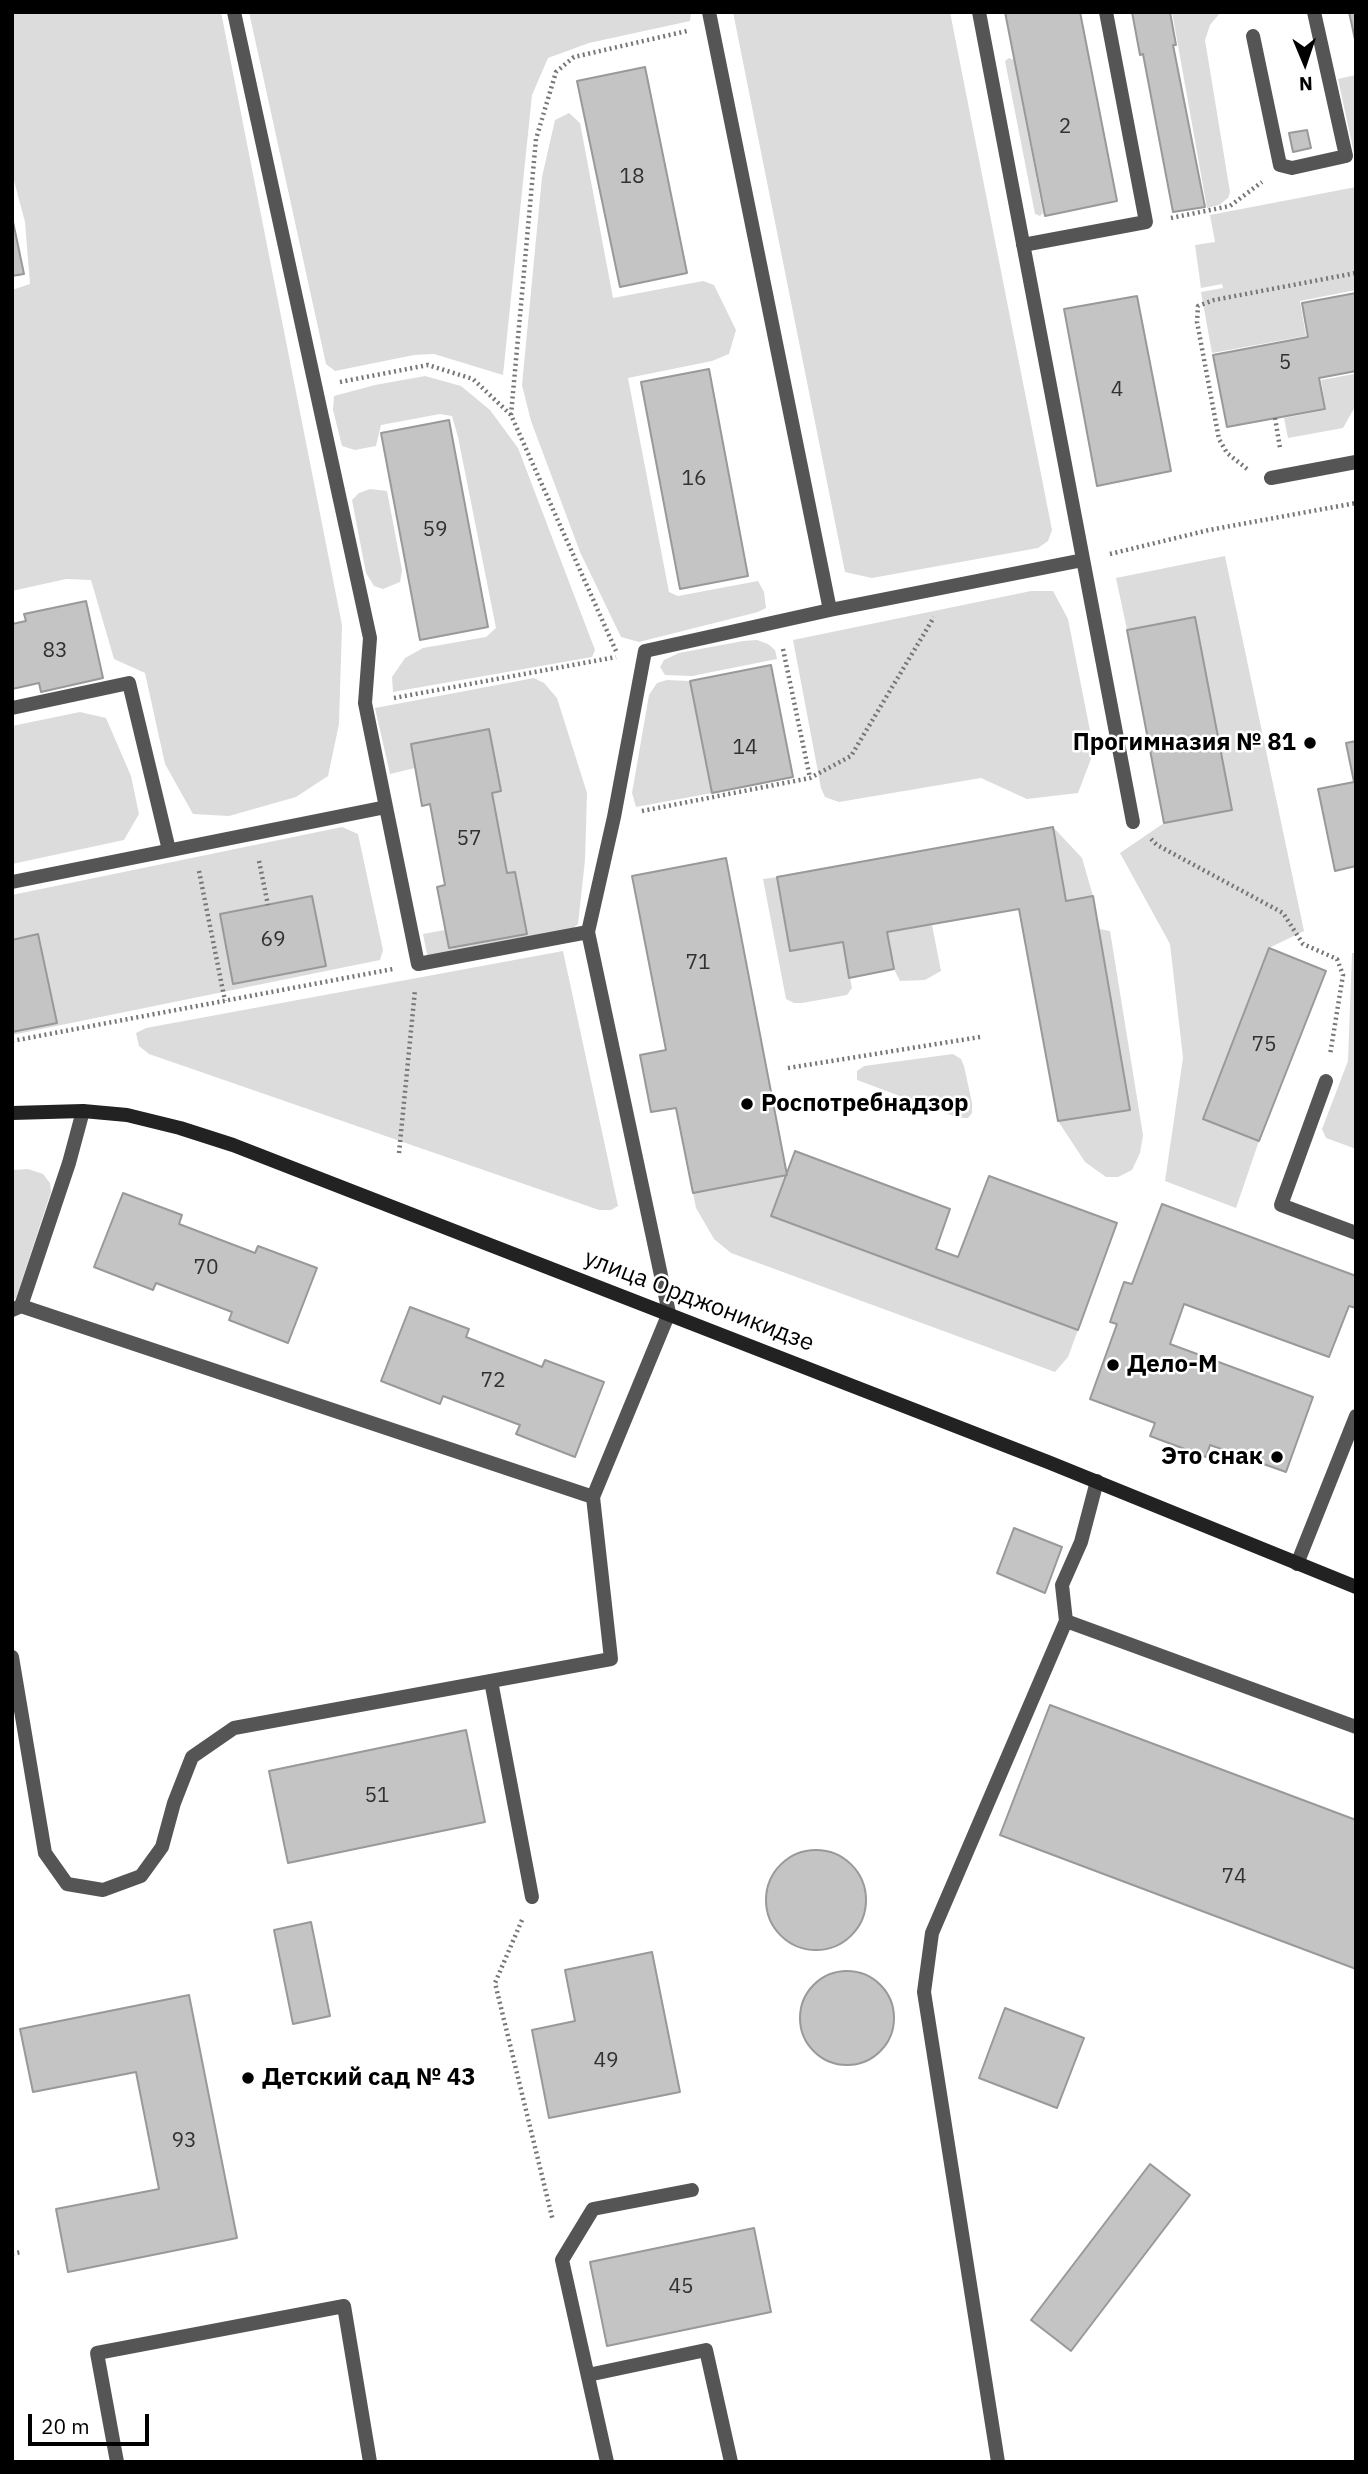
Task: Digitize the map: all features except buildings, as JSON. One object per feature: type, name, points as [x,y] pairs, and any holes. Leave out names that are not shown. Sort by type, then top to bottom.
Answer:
[{"type":"main road","name":"улица Орджоникидзе","points":[[12,1113],[83,1111],[127,1115],[233,1145],[1097,1481],[1356,1587]]},
{"type":"lane","points":[[234,12],[370,638],[365,703],[418,964],[588,932]]},
{"type":"lane","points":[[979,12],[1133,822]]},
{"type":"lane","points":[[1024,245],[1146,222],[1106,12]]},
{"type":"lane","points":[[1253,36],[1280,165],[1292,168],[1346,156],[1314,12]]},
{"type":"lane","points":[[710,19],[830,610]]},
{"type":"lane","points":[[1271,478],[1356,463]]},
{"type":"lane","points":[[12,1657],[45,1853],[67,1884],[103,1890],[141,1876],[162,1847],[174,1803],[192,1758],[234,1728],[611,1659],[593,1497],[669,1313],[588,932],[614,817],[645,651],[830,610],[1083,560]]},
{"type":"lane","points":[[12,708],[129,683],[169,850]]},
{"type":"lane","points":[[12,882],[386,807]]},
{"type":"lane","points":[[1326,1082],[1281,1205],[1356,1233]]},
{"type":"lane","points":[[83,1111],[69,1163],[17,1308],[593,1497]]},
{"type":"lane","points":[[1297,1564],[1356,1416]]},
{"type":"lane","points":[[998,2462],[924,1992],[932,1933],[1066,1621],[1062,1585],[1081,1542],[1097,1481]]},
{"type":"lane","points":[[1066,1621],[1356,1727]]},
{"type":"lane","points":[[491,1681],[532,1897]]},
{"type":"lane","points":[[607,2462],[562,2260],[593,2209],[692,2190]]},
{"type":"lane","points":[[117,2462],[97,2353],[344,2306],[370,2462]]},
{"type":"lane","points":[[588,2375],[706,2350],[731,2462]]},
{"type":"path","points":[[511,415],[536,139],[556,72],[574,57],[710,19]]},
{"type":"path","points":[[1146,222],[1230,206],[1280,165]]},
{"type":"path","points":[[1271,478],[1240,466],[1227,453],[1219,439],[1197,322],[1198,306],[1214,300],[1356,273]]},
{"type":"path","points":[[316,386],[428,365],[473,380],[511,415],[618,656],[365,703]]},
{"type":"path","points":[[1083,560],[1209,530],[1356,503]]},
{"type":"path","points":[[614,817],[810,778],[851,756],[951,587]]},
{"type":"path","points":[[777,622],[810,778]]},
{"type":"path","points":[[1133,822],[1157,845],[1283,913],[1303,944],[1337,959],[1343,975],[1326,1082]]},
{"type":"path","points":[[254,833],[268,905]]},
{"type":"path","points":[[193,845],[225,1001]]},
{"type":"path","points":[[12,1041],[418,964],[399,1153]]},
{"type":"path","points":[[788,1068],[980,1037]]},
{"type":"path","points":[[532,1897],[495,1983],[562,2260]]},
{"type":"path","points":[[12,2254],[21,2252]]},
{"type":"shaded area","points":[[12,12],[221,12],[342,625],[339,724],[328,776],[296,797],[229,816],[193,814],[165,764],[145,673],[114,659],[91,580],[66,579],[12,591],[12,290],[30,284],[25,222],[12,173]]},
{"type":"shaded area","points":[[249,12],[691,12],[690,21],[589,43],[548,58],[532,95],[503,375],[434,354],[414,355],[335,371],[326,364]]},
{"type":"shaded area","points":[[733,12],[950,12],[1052,530],[1048,541],[1038,548],[872,578],[845,572]]},
{"type":"shaded area","points":[[1172,12],[1224,12],[1210,25],[1205,40],[1230,192],[1228,198],[1219,205],[1207,208]]},
{"type":"shaded area","points":[[1009,58],[1014,60],[1043,213],[1040,216],[1035,214],[1005,61]]},
{"type":"shaded area","points":[[1356,75],[1356,158],[1355,158],[1338,79]]},
{"type":"shaded area","points":[[569,113],[580,123],[613,298],[703,281],[714,285],[736,330],[729,354],[712,361],[628,378],[669,592],[678,596],[758,581],[764,592],[766,608],[639,642],[621,637],[580,552],[531,421],[522,385],[542,177],[555,120]]},
{"type":"shaded area","points":[[1356,187],[1356,290],[1300,301],[1306,336],[1212,353],[1201,292],[1223,288],[1222,284],[1201,288],[1195,245],[1215,242],[1210,215]]},
{"type":"shaded area","points":[[1354,374],[1356,405],[1343,428],[1288,438],[1284,418],[1326,410],[1321,380]]},
{"type":"shaded area","points":[[425,376],[461,386],[490,410],[518,448],[595,650],[592,657],[393,692],[392,677],[405,658],[423,648],[486,637],[496,628],[452,416],[440,414],[381,425],[376,446],[355,450],[342,446],[333,410],[334,396]]},
{"type":"shaded area","points":[[370,489],[387,491],[402,570],[400,582],[383,589],[374,586],[366,573],[352,500],[359,493]]},
{"type":"shaded area","points":[[1225,556],[1304,931],[1269,948],[1203,1118],[1259,1141],[1236,1208],[1165,1181],[1183,1058],[1170,944],[1120,853],[1164,823],[1232,810],[1195,618],[1127,630],[1116,578]]},
{"type":"shaded area","points":[[1031,591],[1053,591],[1068,619],[1094,751],[1078,793],[1027,799],[981,778],[839,802],[825,797],[821,788],[793,640]]},
{"type":"shaded area","points":[[757,640],[775,650],[777,659],[692,676],[665,675],[660,667],[664,660],[679,653]]},
{"type":"shaded area","points":[[534,678],[544,683],[557,698],[587,793],[585,860],[578,924],[570,931],[428,959],[423,934],[445,930],[449,948],[527,933],[515,872],[507,873],[492,793],[501,791],[489,730],[411,744],[415,768],[390,774],[375,708]]},
{"type":"shaded area","points":[[667,680],[690,681],[712,793],[636,807],[632,793],[649,695],[657,683]]},
{"type":"shaded area","points":[[80,712],[106,718],[131,776],[139,814],[124,840],[12,864],[12,726]]},
{"type":"shaded area","points":[[342,827],[358,834],[383,950],[380,960],[12,1035],[12,895]]},
{"type":"shaded area","points":[[1053,827],[1082,858],[1093,896],[1066,901]]},
{"type":"shaded area","points":[[777,877],[790,951],[843,942],[852,988],[847,995],[802,1003],[786,999],[763,879]]},
{"type":"shaded area","points":[[932,925],[941,971],[925,980],[900,981],[894,969],[887,932]]},
{"type":"shaded area","points":[[1099,929],[1110,931],[1143,1135],[1140,1153],[1132,1170],[1118,1177],[1106,1177],[1085,1162],[1058,1121],[1130,1110]]},
{"type":"shaded area","points":[[563,951],[618,1206],[611,1210],[599,1210],[149,1054],[139,1046],[136,1033],[146,1028]]},
{"type":"shaded area","points":[[1352,953],[1356,953],[1356,1149],[1326,1138],[1322,1129],[1348,1061]]},
{"type":"shaded area","points":[[953,1054],[961,1059],[964,1066],[972,1103],[972,1113],[968,1118],[959,1118],[857,1080],[857,1071],[864,1066]]},
{"type":"shaded area","points":[[28,1169],[43,1174],[50,1183],[51,1192],[16,1298],[12,1300],[12,1170]]},
{"type":"shaded area","points":[[787,1175],[772,1217],[1078,1330],[1068,1357],[1055,1372],[731,1253],[714,1239],[696,1208],[693,1193]]},
{"type":"place","name":"Прогимназия № 81","points":[[1310,743]]},
{"type":"place","name":"Роспотребнадзор","points":[[747,1104]]},
{"type":"place","name":"Дело-М","points":[[1113,1365]]},
{"type":"place","name":"Это снак","points":[[1277,1457]]},
{"type":"place","name":"Детский сад № 43","points":[[248,2078]]}]
